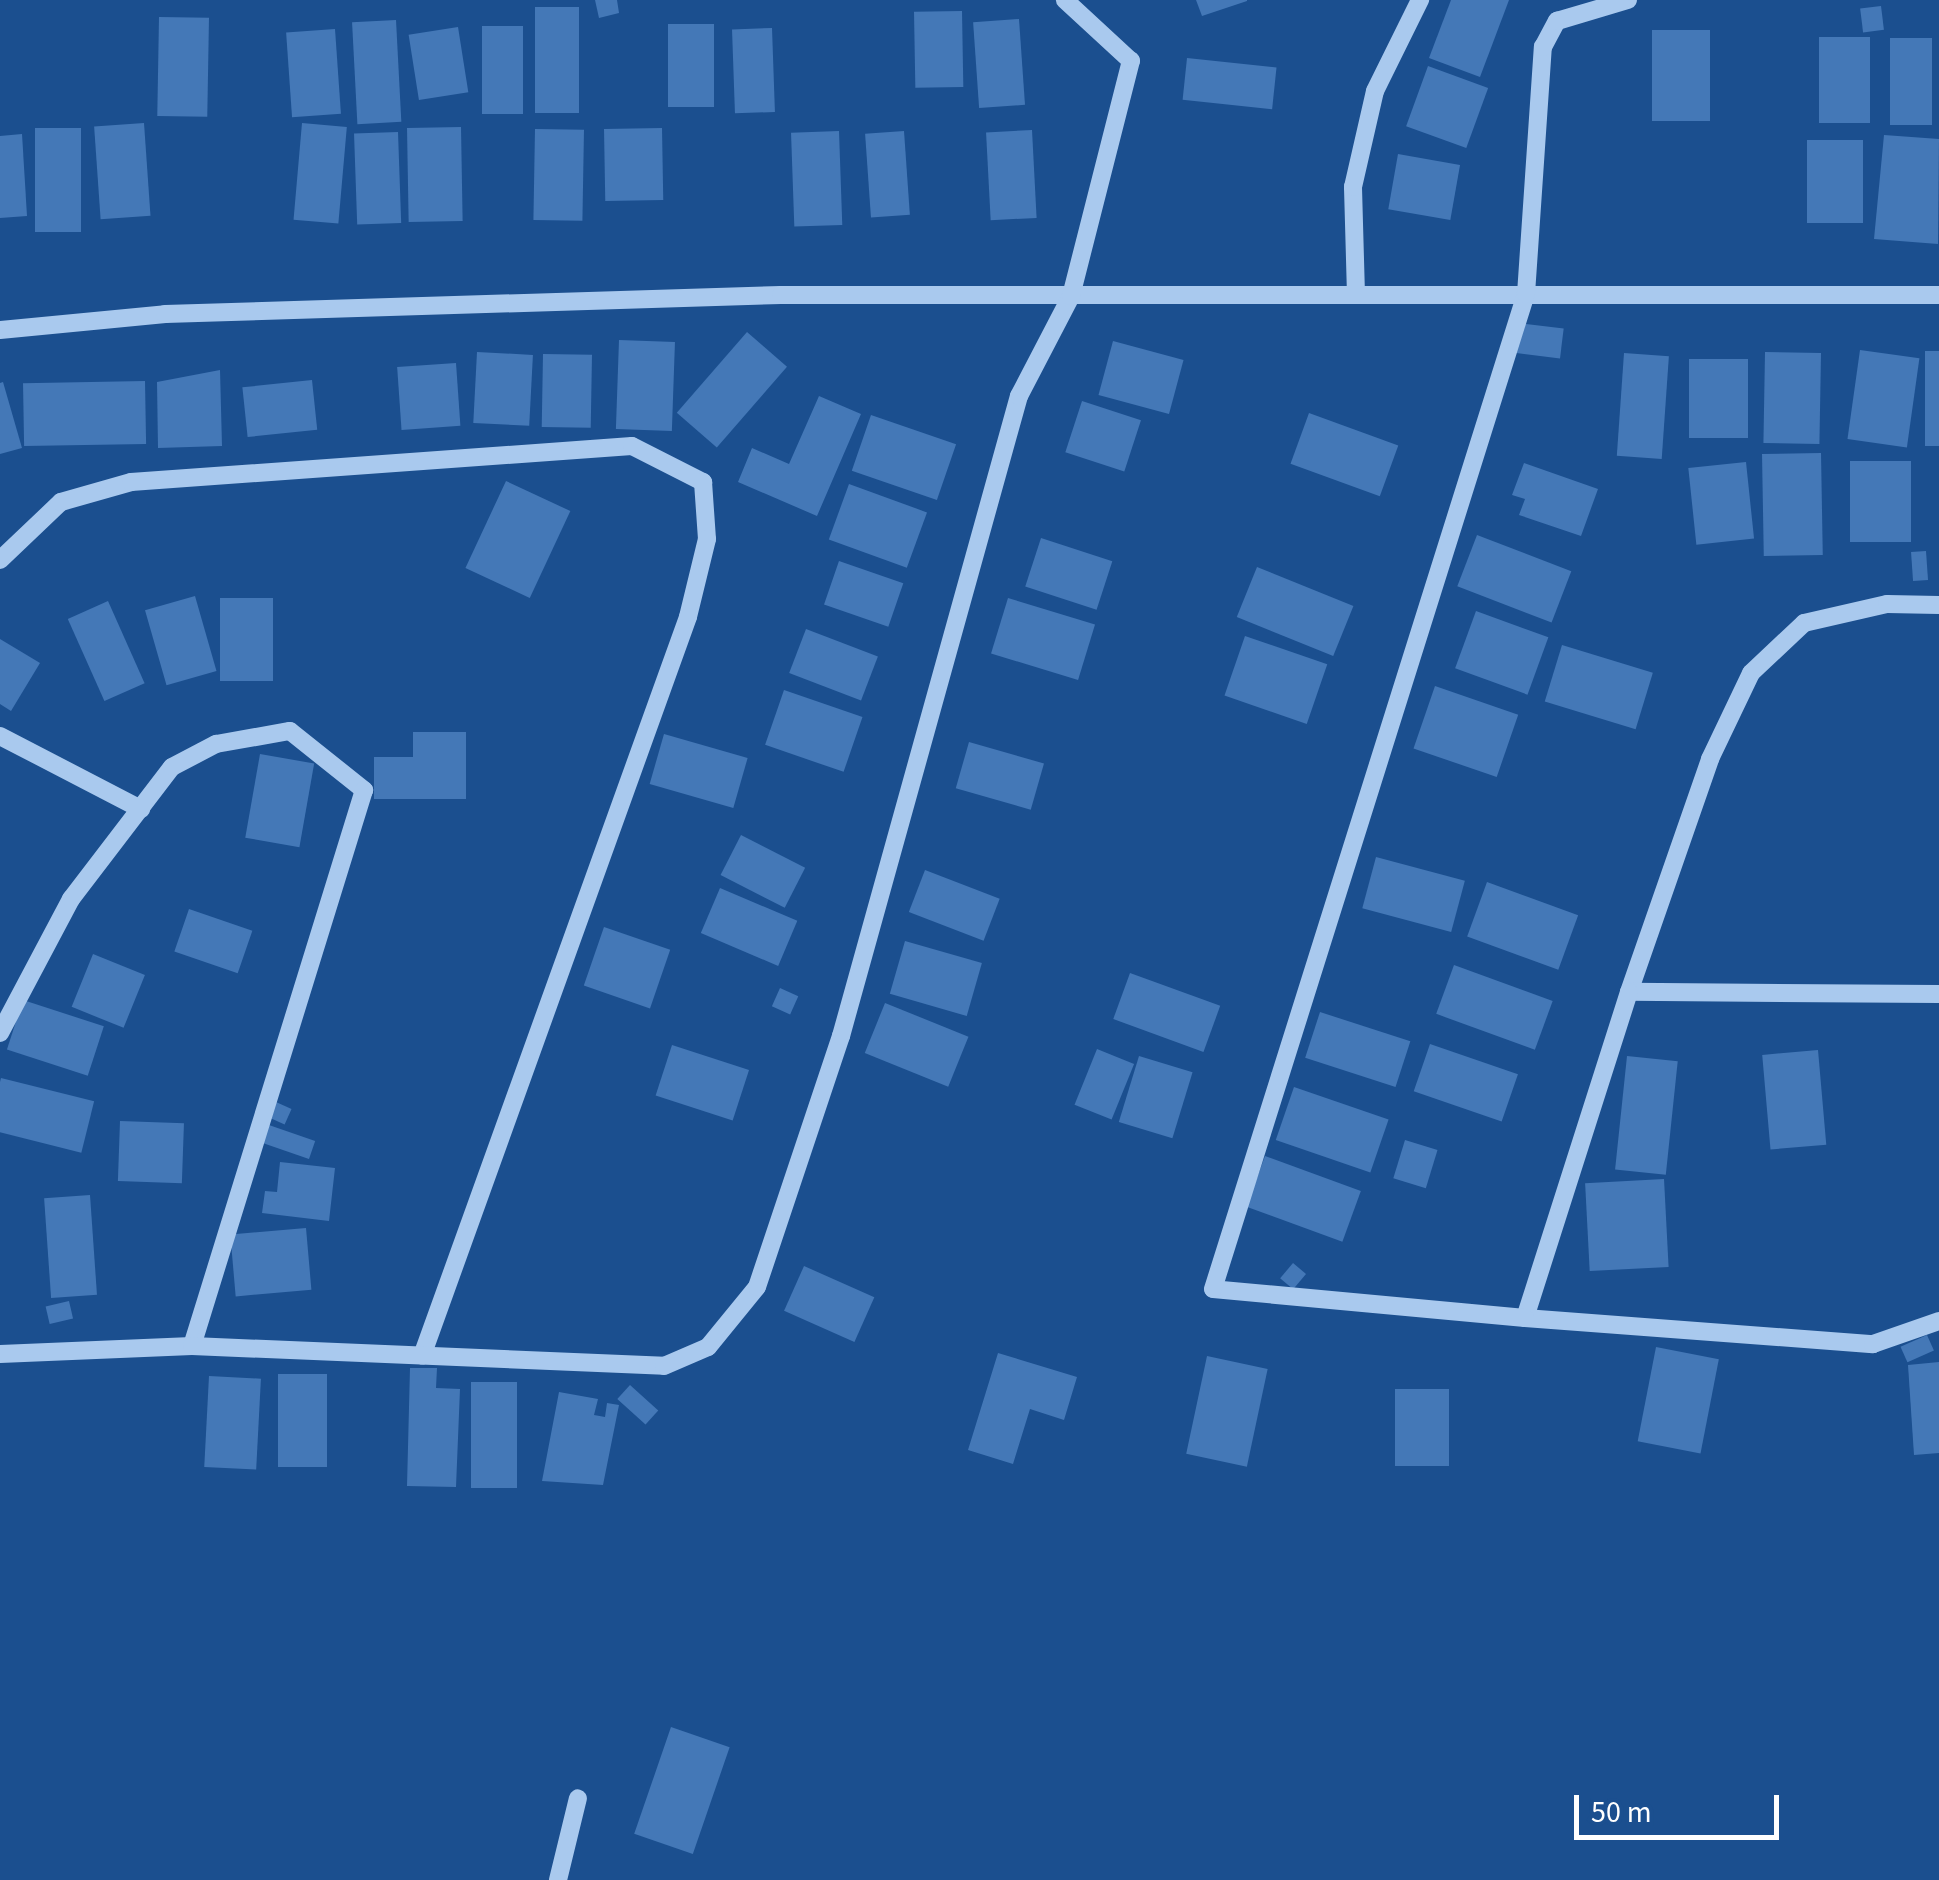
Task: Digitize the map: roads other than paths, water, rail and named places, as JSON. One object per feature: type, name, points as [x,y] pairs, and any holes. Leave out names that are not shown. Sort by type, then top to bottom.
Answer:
[{"type":"street","points":[[0,1354],[192,1346],[664,1366],[708,1347],[757,1287],[841,1036],[1019,396],[1071,296],[1131,61],[1065,0]]},
{"type":"street","points":[[1356,296],[1352,186],[1375,91],[1420,0]]},
{"type":"street","points":[[1628,0],[1557,21],[1544,47],[1526,294],[1213,1290],[1874,1344],[1939,1320]]},
{"type":"street","points":[[0,330],[165,314],[781,296],[1939,296]]},
{"type":"street","points":[[0,560],[61,502],[131,482],[632,446],[702,482],[707,539],[688,618],[422,1356]]},
{"type":"street","points":[[1525,1318],[1629,992],[1710,759],[1751,673],[1804,623],[1887,604],[1939,606]]},
{"type":"street","points":[[0,1033],[70,899],[172,767],[216,744],[290,732],[364,790],[192,1346]]},
{"type":"street","points":[[0,736],[142,809]]},
{"type":"street","points":[[1629,992],[1939,994]]},
{"type":"street","points":[[558,1880],[578,1798]]}]
